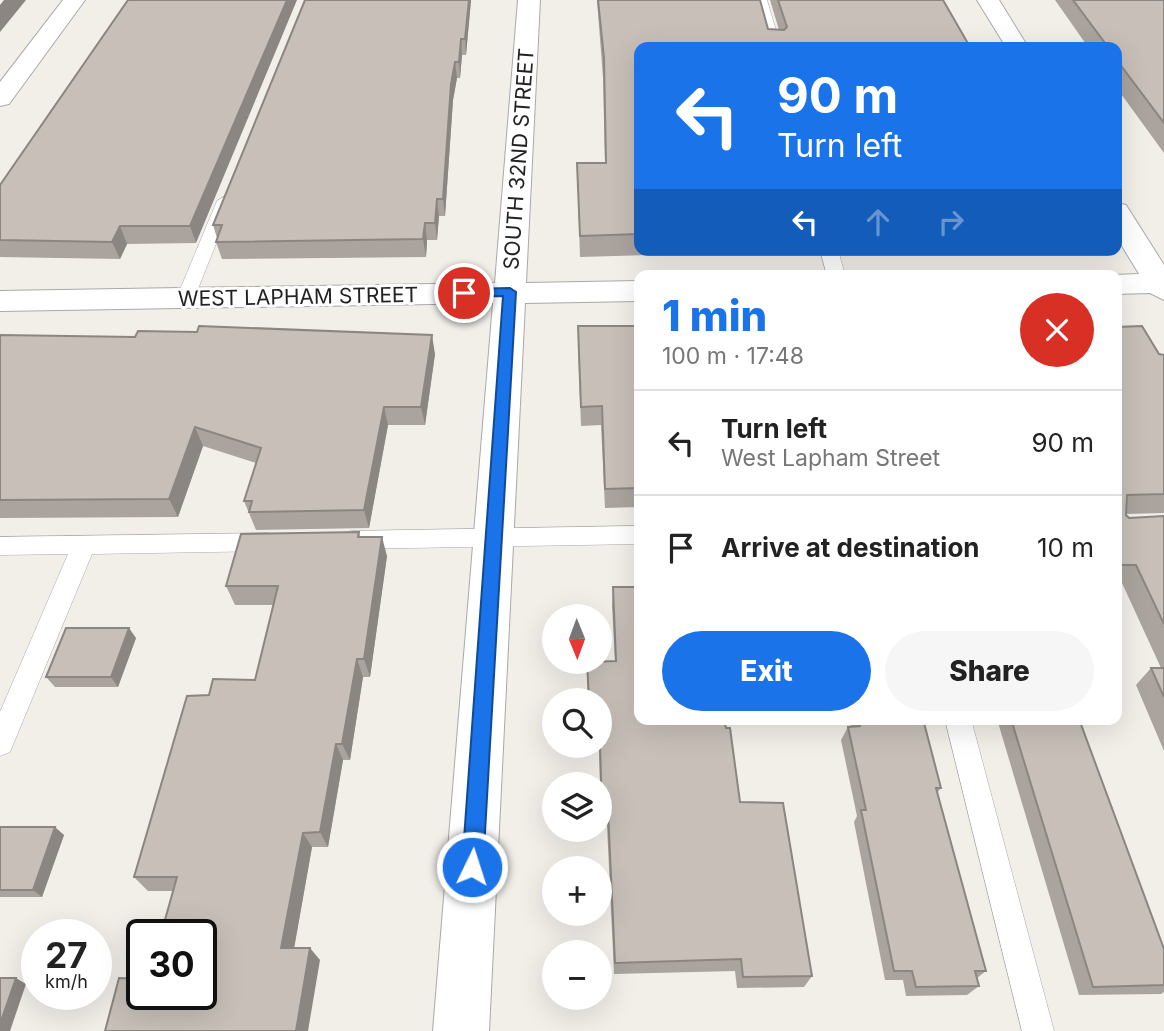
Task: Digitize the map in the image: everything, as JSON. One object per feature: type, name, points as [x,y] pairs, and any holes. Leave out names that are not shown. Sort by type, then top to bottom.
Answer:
[{"type":"street","points":[[0,99],[74,0]]},
{"type":"street","name":"SOUTH 32ND STREET","points":[[461,1031],[530,0]]},
{"type":"street","points":[[988,0],[1014,42]]},
{"type":"street","points":[[1122,220],[1163,285]]},
{"type":"street","points":[[1122,284],[1163,285]]},
{"type":"street","name":"WEST LAPHAM STREET","points":[[0,301],[634,291]]},
{"type":"lane","points":[[761,0],[773,42]]},
{"type":"lane","points":[[185,299],[233,180]]},
{"type":"lane","points":[[326,541],[634,535]]},
{"type":"lane","points":[[0,546],[286,542]]},
{"type":"lane","points":[[0,743],[84,545]]},
{"type":"lane","points":[[960,725],[1038,1031]]},
{"type":"building","points":[[128,0],[287,0],[190,226],[120,226],[112,242],[0,240],[0,185]]},
{"type":"building","points":[[305,0],[469,0],[465,39],[461,39],[459,62],[455,62],[451,84],[443,199],[437,199],[435,223],[425,223],[423,239],[216,242],[222,225],[213,225]]},
{"type":"building","points":[[598,0],[760,0],[768,29],[784,30],[787,27],[778,0],[943,0],[967,42],[634,42],[634,234],[580,236],[577,163],[606,163],[604,58]]},
{"type":"building","points":[[1073,0],[1164,0],[1164,123],[1122,67],[1122,42],[1104,42]]},
{"type":"building","points":[[199,326],[432,335],[421,407],[384,407],[364,510],[249,512],[252,501],[244,501],[261,448],[195,427],[169,499],[0,500],[0,335],[135,337],[138,331],[197,332]]},
{"type":"building","points":[[578,326],[634,326],[634,488],[605,489],[602,406],[581,407]]},
{"type":"building","points":[[1142,326],[1159,354],[1164,355],[1164,494],[1127,495],[1126,515],[1129,518],[1164,516],[1164,624],[1136,565],[1122,565],[1122,327]]},
{"type":"building","points":[[359,532],[358,537],[382,537],[364,659],[357,659],[342,744],[336,744],[320,832],[303,833],[281,948],[310,948],[296,1031],[105,1031],[119,978],[126,978],[126,1010],[217,1010],[217,919],[165,919],[177,877],[134,877],[187,696],[209,695],[213,679],[255,680],[278,586],[226,586],[241,534]]},
{"type":"building","points":[[613,587],[634,587],[634,725],[725,725],[726,728],[730,728],[740,802],[783,803],[812,976],[743,977],[741,959],[615,963],[609,842],[612,842],[612,772],[601,772],[600,758],[612,758],[612,688],[588,688],[588,674],[612,674],[612,661],[616,661]]},
{"type":"building","points":[[66,628],[129,628],[111,677],[46,677]]},
{"type":"building","points":[[1151,668],[1164,668],[1164,697]]},
{"type":"building","points":[[925,725],[941,788],[936,788],[986,971],[975,971],[979,986],[916,987],[912,971],[894,971],[861,810],[866,810],[848,727]]},
{"type":"building","points":[[1013,725],[1081,725],[1164,949],[1164,985],[1093,987]]},
{"type":"building","points":[[0,827],[55,827],[33,890],[0,890]]},
{"type":"building","points":[[0,978],[16,978],[0,1024]]},
{"type":"route","points":[[464,293],[510,292],[472,867]]}]
